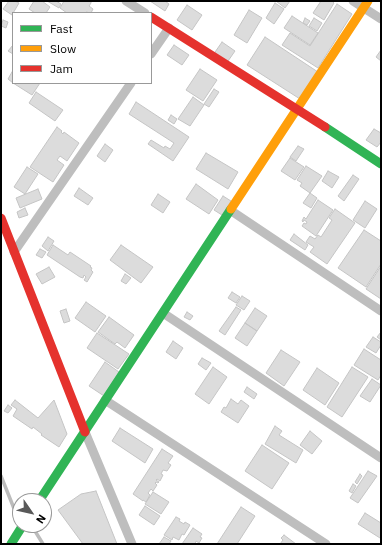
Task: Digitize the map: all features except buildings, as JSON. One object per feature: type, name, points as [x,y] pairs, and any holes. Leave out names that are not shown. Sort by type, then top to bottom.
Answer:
[{"type":"street","points":[[126,1],[143,12]]},
{"type":"street","points":[[353,1],[366,4],[381,19]]},
{"type":"street","points":[[44,493],[366,4]]},
{"type":"street","points":[[152,18],[381,164]]},
{"type":"street","points":[[152,53],[169,28]]},
{"type":"street","points":[[14,252],[130,84]]},
{"type":"street","points":[[230,210],[381,311]]},
{"type":"street","points":[[1,218],[85,432],[132,544]]},
{"type":"street","points":[[163,313],[381,458]]},
{"type":"street","points":[[105,400],[326,544]]},
{"type":"street","points":[[11,544],[18,533]]},
{"type":"waterway","points":[[1,476],[12,504]]},
{"type":"waterway","points":[[36,533],[43,544]]},
{"type":"traffic: fast","points":[[325,127],[381,164]]},
{"type":"traffic: fast","points":[[44,493],[231,209]]},
{"type":"traffic: fast","points":[[11,544],[18,533]]},
{"type":"traffic: slow","points":[[231,209],[368,1]]},
{"type":"traffic: jam","points":[[152,18],[325,127]]},
{"type":"traffic: jam","points":[[1,218],[85,432]]}]
